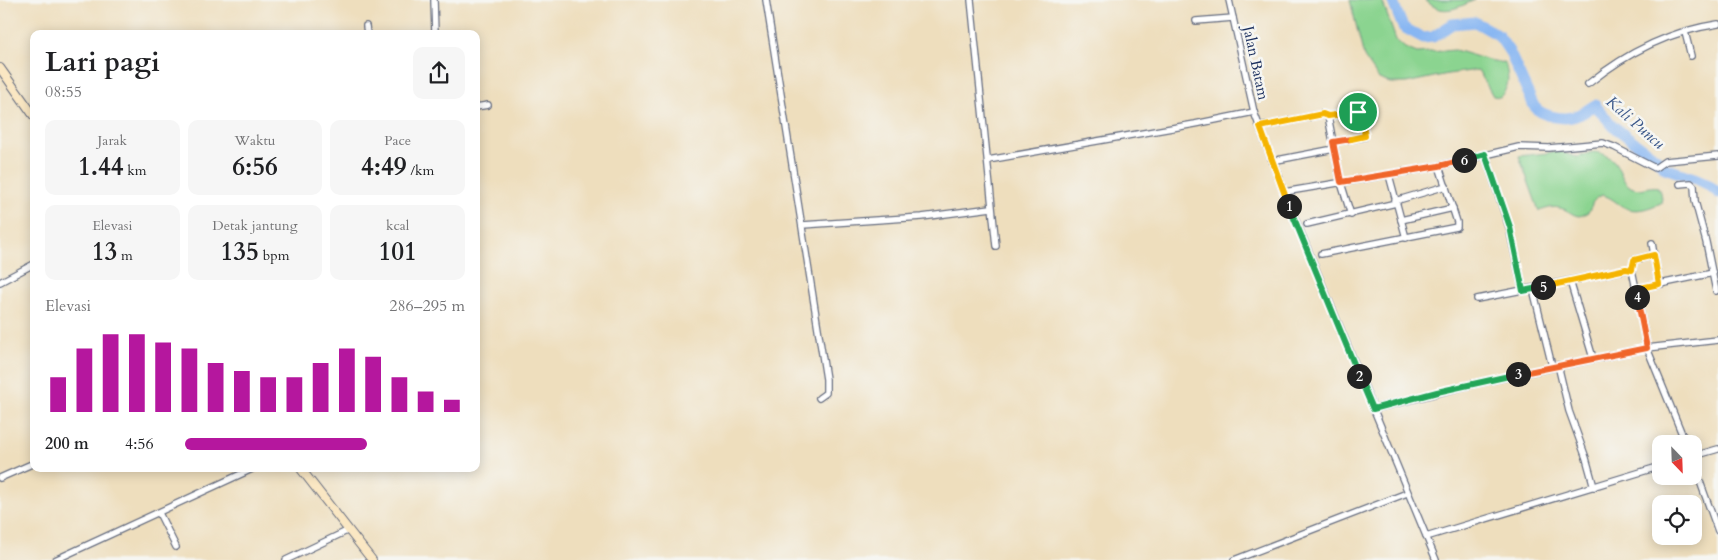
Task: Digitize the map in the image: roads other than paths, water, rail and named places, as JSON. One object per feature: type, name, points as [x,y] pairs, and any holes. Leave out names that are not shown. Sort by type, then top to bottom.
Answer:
[{"type":"main road","points":[[0,68],[30,110]]},
{"type":"main road","points":[[303,472],[372,560]]},
{"type":"street","points":[[434,0],[435,30]]},
{"type":"street","points":[[766,0],[826,379],[826,393],[819,398]]},
{"type":"street","points":[[970,0],[996,246]]},
{"type":"street","name":"Jalan Batam","points":[[1229,0],[1254,112],[1272,161],[1320,282],[1436,560]]},
{"type":"street","points":[[1196,22],[1233,18]]},
{"type":"street","points":[[1588,84],[1634,53],[1685,32],[1718,24]]},
{"type":"street","points":[[366,26],[366,30]]},
{"type":"street","points":[[1685,32],[1691,56]]},
{"type":"street","points":[[480,107],[488,105]]},
{"type":"street","points":[[988,160],[1254,112]]},
{"type":"street","points":[[1260,127],[1323,114],[1328,116],[1360,112],[1365,135],[1363,137],[1333,142]]},
{"type":"street","points":[[1328,116],[1341,182],[1351,214]]},
{"type":"street","points":[[1284,192],[1439,166],[1519,147],[1549,148],[1603,143],[1655,168],[1665,161],[1718,156]]},
{"type":"street","points":[[1272,161],[1334,149]]},
{"type":"street","points":[[1485,154],[1510,227],[1523,291]]},
{"type":"street","points":[[1321,254],[1457,227],[1458,222],[1439,166]]},
{"type":"street","points":[[1389,175],[1406,238]]},
{"type":"street","points":[[1680,184],[1692,184],[1716,290]]},
{"type":"street","points":[[1307,224],[1395,202],[1446,186]]},
{"type":"street","points":[[802,226],[922,217],[991,208]]},
{"type":"street","points":[[1401,220],[1453,208]]},
{"type":"street","points":[[1652,243],[1659,284]]},
{"type":"street","points":[[1654,255],[1634,260],[1632,270],[1647,348],[1682,435]]},
{"type":"street","points":[[0,282],[30,266]]},
{"type":"street","points":[[1477,299],[1626,269],[1632,270]]},
{"type":"street","points":[[1636,289],[1713,273]]},
{"type":"street","points":[[1570,281],[1593,358]]},
{"type":"street","points":[[1533,289],[1555,366],[1594,486]]},
{"type":"street","points":[[1373,409],[1437,392],[1593,358],[1647,348],[1718,340]]},
{"type":"street","points":[[1702,454],[1718,449]]},
{"type":"street","points":[[0,478],[30,465]]},
{"type":"street","points":[[1426,537],[1652,469]]},
{"type":"street","points":[[55,560],[246,472]]},
{"type":"street","points":[[1701,485],[1718,531]]},
{"type":"street","points":[[1234,560],[1407,493]]},
{"type":"street","points":[[159,512],[176,547]]},
{"type":"street","points":[[286,560],[349,530]]},
{"type":"waterway","name":"Kali Puncu","points":[[1392,0],[1403,27],[1423,38],[1433,37],[1452,24],[1475,22],[1498,35],[1509,51],[1534,106],[1538,110],[1554,117],[1567,118],[1580,114],[1595,105],[1613,126],[1656,158],[1665,168],[1697,179],[1709,185],[1718,193]]}]
